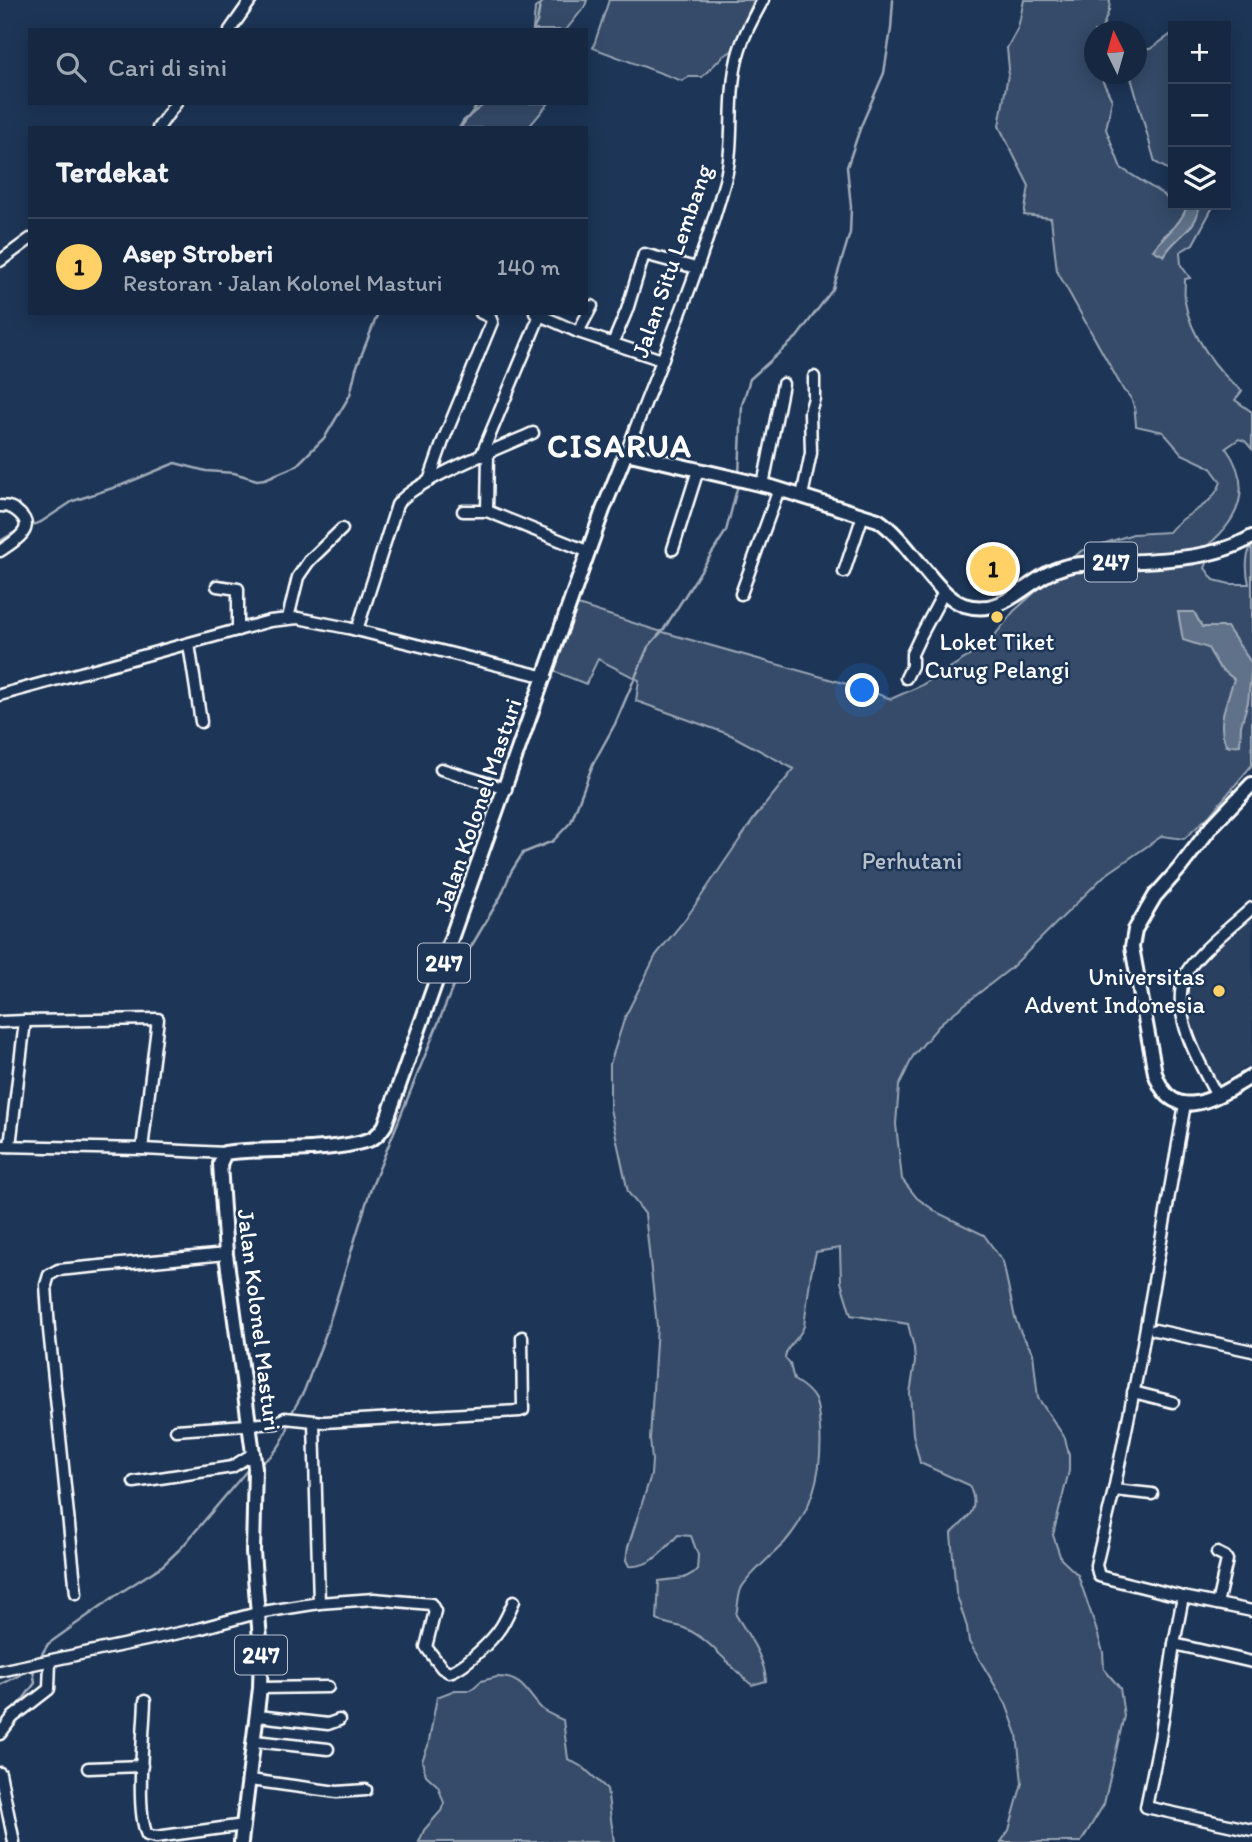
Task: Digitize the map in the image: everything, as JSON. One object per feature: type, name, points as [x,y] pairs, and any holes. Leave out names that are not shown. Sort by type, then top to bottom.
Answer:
[{"type":"main road","name":"247","points":[[626,453],[750,481],[878,520],[892,529],[948,597],[962,604],[987,607],[1003,604],[1064,567],[1205,553],[1222,550],[1252,537]]},
{"type":"main road","name":"Jalan Kolonel Masturi","points":[[241,1842],[258,1716],[261,1652],[253,1552],[255,1460],[226,1254],[220,1164],[225,1153],[323,1147],[371,1139],[379,1133],[408,1065],[626,453]]},
{"type":"main road","points":[[1252,784],[1212,826],[1155,896],[1135,930],[1132,947],[1155,1073],[1162,1091],[1169,1098],[1185,1104],[1217,1096],[1252,1076]]},
{"type":"street","points":[[231,28],[251,0]]},
{"type":"street","name":"Jalan Situ Lembang","points":[[626,453],[696,268],[728,166],[736,61],[763,0]]},
{"type":"street","points":[[159,126],[175,105]]},
{"type":"street","points":[[0,261],[28,240]]},
{"type":"street","points":[[612,343],[627,310],[644,254],[696,268]]},
{"type":"street","points":[[588,313],[592,306]]},
{"type":"street","points":[[429,481],[492,322],[486,315]]},
{"type":"street","points":[[487,511],[484,454],[537,315]]},
{"type":"street","points":[[539,315],[578,332],[663,360]]},
{"type":"street","points":[[578,332],[587,315]]},
{"type":"street","points":[[802,496],[811,453],[810,412],[814,398],[814,377]]},
{"type":"street","points":[[764,485],[783,384]]},
{"type":"street","points":[[357,630],[397,505],[409,492],[429,481],[533,433]]},
{"type":"street","points":[[673,549],[698,470]]},
{"type":"street","points":[[741,594],[779,489]]},
{"type":"street","points":[[0,506],[14,509],[24,518],[26,525],[24,533],[0,551]]},
{"type":"street","points":[[463,511],[487,511],[589,552]]},
{"type":"street","points":[[844,572],[863,515]]},
{"type":"street","points":[[288,618],[298,577],[309,561],[342,529]]},
{"type":"street","points":[[217,586],[238,589],[238,630]]},
{"type":"street","points":[[905,678],[912,666],[916,645],[944,592]]},
{"type":"street","points":[[0,695],[288,618],[357,630],[546,677]]},
{"type":"street","points":[[189,644],[201,722]]},
{"type":"street","points":[[441,769],[506,789]]},
{"type":"street","points":[[1217,1096],[1190,1045],[1183,1009],[1184,978],[1199,958],[1252,908]]},
{"type":"street","points":[[0,1022],[158,1019],[142,1149]]},
{"type":"street","points":[[25,1021],[5,1146],[225,1153]]},
{"type":"street","points":[[1185,1104],[1133,1392],[1096,1565],[1099,1576],[1252,1611]]},
{"type":"street","points":[[76,1593],[49,1331],[46,1285],[49,1275],[58,1270],[226,1254]]},
{"type":"street","points":[[1155,1331],[1252,1351]]},
{"type":"street","points":[[176,1430],[276,1423],[289,1419],[314,1422],[522,1410],[522,1337]]},
{"type":"street","points":[[1133,1392],[1173,1402]]},
{"type":"street","points":[[314,1422],[318,1603]]},
{"type":"street","points":[[134,1482],[232,1467],[255,1460]]},
{"type":"street","points":[[1114,1490],[1152,1494]]},
{"type":"street","points":[[1217,1553],[1227,1560],[1217,1604]]},
{"type":"street","points":[[1183,1597],[1146,1807],[1252,1830]]},
{"type":"street","points":[[0,1671],[257,1614],[318,1603],[374,1599],[431,1604],[435,1611],[426,1647],[442,1668],[449,1672],[457,1670],[488,1644],[514,1601]]},
{"type":"street","points":[[1174,1644],[1252,1662]]},
{"type":"street","points":[[0,1734],[13,1717],[49,1689],[50,1661]]},
{"type":"street","points":[[260,1688],[328,1687]]},
{"type":"street","points":[[145,1701],[142,1766],[147,1835],[156,1837],[244,1825]]},
{"type":"street","points":[[258,1716],[328,1724],[339,1720]]},
{"type":"street","points":[[255,1741],[328,1749]]},
{"type":"street","points":[[88,1768],[142,1766]]},
{"type":"street","points":[[0,1773],[14,1842]]},
{"type":"street","points":[[250,1780],[337,1792],[366,1790]]},
{"type":"shaded area","points":[[1198,210],[1195,221],[1164,256],[1153,250],[1177,223],[1185,211]]},
{"type":"shaded area","points":[[1178,612],[1194,612],[1202,627],[1227,627],[1252,664],[1240,745],[1227,746],[1222,729],[1223,713],[1234,679],[1219,667],[1208,648],[1183,640]]},
{"type":"shaded area","name":"Universitas Advent Indonesia","points":[[1252,911],[1252,1064],[1220,1083],[1202,1062],[1194,1043],[1186,999],[1188,982],[1194,969]]},
{"type":"green space","points":[[546,0],[587,0],[568,28],[533,28],[535,8]]},
{"type":"green space","points":[[609,0],[754,0],[732,51],[723,56],[702,77],[689,77],[682,81],[593,48]]},
{"type":"green space","name":"Perhutani","points":[[1024,0],[1110,0],[1105,21],[1084,21],[1084,84],[1104,84],[1112,100],[1106,129],[1121,168],[1164,195],[1168,199],[1168,210],[1186,210],[1183,218],[1162,238],[1164,256],[1190,227],[1198,210],[1211,210],[1193,244],[1180,252],[1181,265],[1190,278],[1185,279],[1185,302],[1192,327],[1206,351],[1223,374],[1242,391],[1235,400],[1252,412],[1252,449],[1239,439],[1226,448],[1239,475],[1240,500],[1229,523],[1208,545],[1205,568],[1214,580],[1230,584],[1249,584],[1247,564],[1252,545],[1252,765],[1210,815],[1184,839],[1162,836],[1104,876],[1011,968],[942,1022],[913,1056],[899,1086],[896,1124],[902,1179],[917,1198],[938,1213],[984,1235],[1003,1262],[1015,1318],[1033,1353],[1038,1398],[1065,1438],[1069,1471],[1053,1535],[1061,1559],[1078,1575],[1103,1652],[1104,1669],[1120,1688],[1124,1716],[1104,1804],[1081,1842],[1001,1842],[1009,1830],[1022,1783],[1017,1734],[1006,1704],[969,1642],[956,1593],[951,1534],[971,1513],[974,1501],[969,1485],[920,1463],[913,1434],[910,1393],[915,1362],[908,1324],[851,1315],[841,1282],[840,1248],[816,1252],[804,1326],[785,1358],[790,1364],[794,1380],[812,1394],[817,1405],[821,1444],[818,1474],[809,1503],[795,1529],[741,1589],[736,1615],[759,1655],[766,1681],[752,1685],[703,1639],[684,1628],[657,1620],[659,1581],[684,1578],[697,1571],[698,1555],[691,1536],[678,1535],[656,1557],[644,1564],[629,1566],[626,1560],[651,1475],[650,1439],[657,1326],[645,1214],[628,1192],[610,1109],[610,1064],[625,1017],[656,955],[687,917],[755,817],[794,769],[731,735],[636,701],[639,680],[598,659],[586,684],[553,671],[578,605],[891,699],[920,686],[987,645],[1014,611],[1081,551],[1133,534],[1169,532],[1211,499],[1221,482],[1210,467],[1182,454],[1163,432],[1136,426],[1134,406],[1128,394],[1057,271],[1051,218],[1024,215],[1029,186],[999,126],[1009,69],[1007,48],[1018,28]],"holes":[[[1194,612],[1202,627],[1250,683],[1241,725],[1234,679],[1214,657]]]},
{"type":"green space","points":[[1168,36],[1168,169],[1155,162],[1133,84],[1147,84],[1147,49]]},
{"type":"green space","points":[[483,105],[547,105],[530,126],[460,126]]},
{"type":"green space","points":[[497,1677],[519,1683],[542,1709],[563,1720],[568,1759],[584,1768],[607,1789],[614,1842],[419,1842],[424,1830],[441,1811],[444,1803],[438,1786],[426,1775],[422,1761],[428,1746],[437,1697],[455,1690],[471,1690],[481,1681]]},
{"type":"waterway","points":[[534,28],[541,0]]},
{"type":"waterway","points":[[739,475],[742,405],[750,379],[797,337],[833,289],[850,233],[851,207],[847,167],[884,73],[893,0]]},
{"type":"waterway","points":[[462,126],[477,105]]},
{"type":"waterway","points":[[30,526],[73,501],[122,485],[175,463],[206,471],[234,473],[257,480],[296,466],[325,437],[350,395],[356,369],[377,315]]},
{"type":"waterway","points":[[291,1414],[304,1391],[325,1336],[370,1191],[465,957],[523,853],[553,841],[571,822],[593,764],[615,724],[648,647],[664,629],[726,531],[738,485]]},
{"type":"waterway","points":[[0,541],[20,529]]},
{"type":"waterway","points":[[259,1464],[279,1446],[290,1421]]},
{"type":"waterway","points":[[39,1659],[48,1644],[162,1566],[182,1547],[249,1468]]},
{"type":"waterway","points":[[0,1685],[34,1668]]},
{"type":"waterway","points":[[16,1709],[35,1683],[33,1670]]},
{"type":"place","name":"Asep Stroberi","points":[[993,569]]},
{"type":"place","name":"Loket Tiket Curug Pelangi","points":[[997,617]]},
{"type":"place","name":"Universitas Advent Indonesia","points":[[1219,991]]},
{"type":"district","name":"CISARUA","points":[[620,446]]}]
